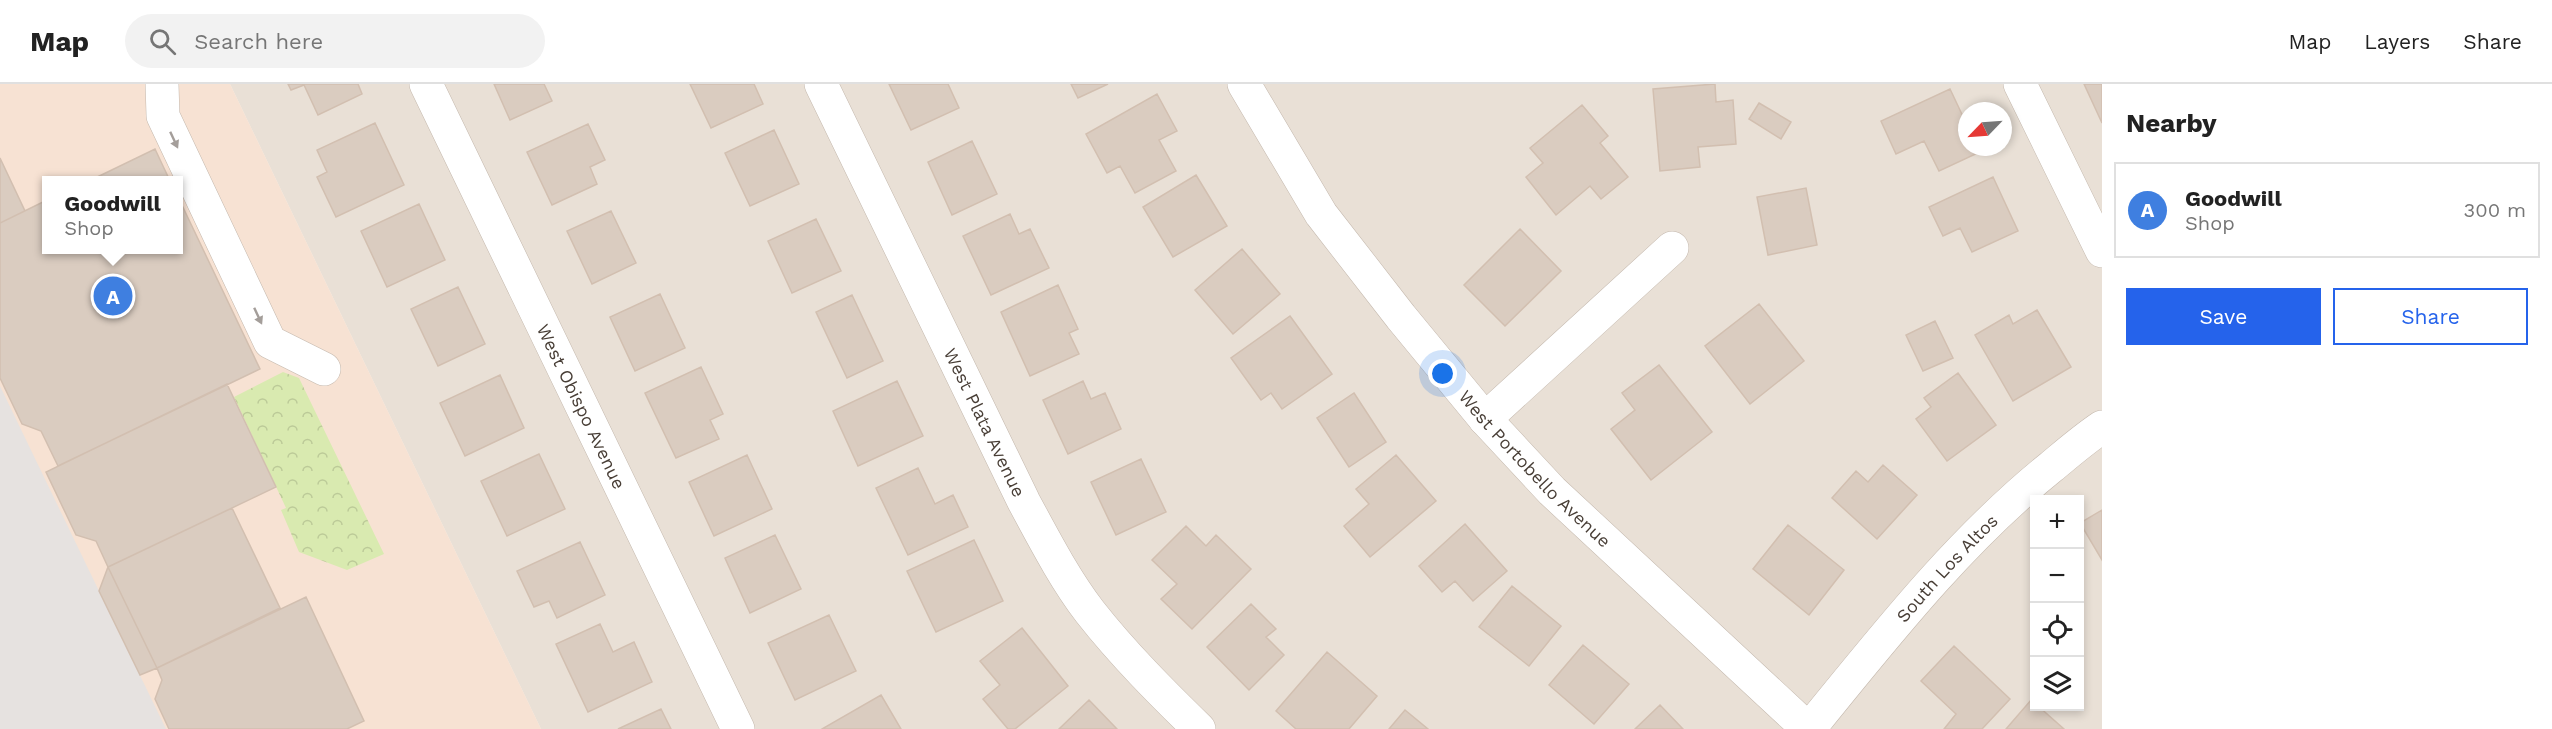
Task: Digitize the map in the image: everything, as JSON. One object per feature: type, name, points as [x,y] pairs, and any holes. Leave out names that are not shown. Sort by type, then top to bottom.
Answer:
[{"type":"street","points":[[162,84],[163,116],[270,342],[324,369]]},
{"type":"street","name":"West Obispo Avenue","points":[[426,84],[738,729]]},
{"type":"street","name":"West Plata Avenue","points":[[821,84],[1024,502],[1055,558],[1089,611],[1144,675],[1199,729]]},
{"type":"street","name":"West Portobello Avenue","points":[[1244,84],[1321,214],[1401,318],[1485,419],[1552,491],[1808,729]]},
{"type":"street","points":[[2020,84],[2102,251]]},
{"type":"street","points":[[1485,419],[1672,248]]},
{"type":"street","name":"South Los Altos","points":[[1808,729],[1929,585],[1995,516],[2039,477],[2102,427]]},
{"type":"shaded area","points":[[0,84],[230,84],[541,729],[0,729]]},
{"type":"shaded area","points":[[230,84],[2102,84],[2102,729],[541,729]]},
{"type":"shaded area","points":[[0,386],[99,591],[166,729],[0,729]]},
{"type":"green space","points":[[283,372],[299,378],[384,554],[347,570],[299,552],[281,510],[286,508],[234,397]]},
{"type":"building","points":[[288,84],[358,84],[362,94],[318,115],[304,85],[291,90]]},
{"type":"building","points":[[494,84],[544,84],[552,101],[510,120]]},
{"type":"building","points":[[690,84],[754,84],[763,104],[711,128]]},
{"type":"building","points":[[889,84],[948,84],[959,108],[911,130]]},
{"type":"building","points":[[1071,84],[1108,84],[1078,98]]},
{"type":"building","points":[[1715,84],[1716,102],[1733,100],[1736,144],[1698,147],[1700,167],[1660,171],[1653,89]]},
{"type":"building","points":[[2084,84],[2102,84],[2102,123]]},
{"type":"building","points":[[1950,89],[1958,106],[1958,156],[1971,156],[1939,171],[1924,141],[1896,154],[1881,121]]},
{"type":"building","points":[[1157,94],[1177,131],[1159,140],[1176,171],[1135,193],[1120,166],[1107,173],[1086,134]]},
{"type":"building","points":[[1759,103],[1791,122],[1781,139],[1749,119]]},
{"type":"building","points":[[1582,105],[1608,136],[1600,143],[1628,177],[1601,199],[1590,186],[1556,215],[1526,177],[1543,163],[1530,148]]},
{"type":"building","points":[[375,123],[404,185],[336,217],[317,177],[327,172],[317,150]]},
{"type":"building","points":[[588,124],[605,160],[590,167],[597,184],[552,205],[527,152]]},
{"type":"building","points":[[774,130],[799,184],[750,206],[725,153]]},
{"type":"building","points":[[972,141],[997,194],[952,215],[928,162]]},
{"type":"building","points":[[155,149],[168,176],[99,176]]},
{"type":"building","points":[[0,158],[25,211],[0,223]]},
{"type":"building","points":[[1196,175],[1227,226],[1173,257],[1143,207]]},
{"type":"building","points":[[1993,177],[2018,231],[1972,252],[1960,228],[1943,236],[1929,207]]},
{"type":"building","points":[[1806,188],[1817,245],[1768,255],[1757,197]]},
{"type":"building","points":[[42,202],[42,254],[183,254],[183,207],[260,369],[58,466],[41,431],[22,424],[0,378],[0,223]]},
{"type":"building","points":[[419,204],[445,260],[387,287],[361,231]]},
{"type":"building","points":[[611,211],[636,263],[592,284],[567,231]]},
{"type":"building","points":[[1010,214],[1019,234],[1030,229],[1049,268],[991,295],[963,236]]},
{"type":"building","points":[[816,219],[841,271],[792,293],[768,241]]},
{"type":"building","points":[[1520,229],[1561,271],[1505,326],[1464,285]]},
{"type":"building","points":[[1242,249],[1280,294],[1233,334],[1195,290]]},
{"type":"building","points":[[1058,285],[1078,329],[1069,333],[1079,354],[1030,376],[1001,312]]},
{"type":"building","points":[[458,287],[485,344],[438,366],[411,309]]},
{"type":"building","points":[[660,294],[685,348],[635,371],[610,317]]},
{"type":"building","points":[[852,295],[883,361],[847,378],[816,312]]},
{"type":"building","points":[[1759,304],[1804,361],[1750,404],[1705,346]]},
{"type":"building","points":[[2037,310],[2071,367],[2013,401],[1975,335],[2009,315],[2013,324]]},
{"type":"building","points":[[1290,316],[1332,374],[1282,409],[1271,393],[1261,400],[1231,358]]},
{"type":"building","points":[[1935,321],[1953,358],[1923,371],[1906,335]]},
{"type":"building","points":[[1659,365],[1712,432],[1651,480],[1611,429],[1635,410],[1622,393]]},
{"type":"building","points":[[701,367],[723,414],[710,420],[719,439],[676,458],[645,393]]},
{"type":"building","points":[[1958,373],[1996,425],[1947,461],[1916,419],[1931,407],[1924,398]]},
{"type":"building","points":[[500,375],[524,428],[465,456],[440,403]]},
{"type":"building","points":[[897,381],[923,436],[858,466],[833,411]]},
{"type":"building","points":[[1083,381],[1091,399],[1105,393],[1121,429],[1068,454],[1043,400]]},
{"type":"building","points":[[227,384],[276,487],[108,567],[96,541],[76,535],[46,472]]},
{"type":"building","points":[[1354,393],[1386,442],[1349,467],[1317,418]]},
{"type":"building","points":[[539,454],[565,509],[507,536],[481,481]]},
{"type":"building","points":[[747,455],[772,509],[714,536],[689,482]]},
{"type":"building","points":[[1396,455],[1436,501],[1370,557],[1344,526],[1369,504],[1356,489]]},
{"type":"building","points":[[1141,459],[1166,512],[1116,535],[1091,482]]},
{"type":"building","points":[[1883,465],[1917,495],[1877,539],[1832,498],[1856,471],[1868,482]]},
{"type":"building","points":[[918,468],[935,504],[953,495],[968,527],[908,555],[876,488]]},
{"type":"building","points":[[232,508],[280,608],[157,668],[108,567]]},
{"type":"building","points":[[2102,510],[2102,560],[2084,530],[2084,521]]},
{"type":"building","points":[[1465,524],[1507,571],[1473,601],[1455,581],[1442,592],[1419,566]]},
{"type":"building","points":[[1788,525],[1844,570],[1809,615],[1753,569]]},
{"type":"building","points":[[1186,526],[1206,546],[1216,535],[1251,569],[1192,629],[1161,599],[1177,584],[1152,560]]},
{"type":"building","points":[[775,535],[801,589],[750,613],[725,558]]},
{"type":"building","points":[[974,540],[1003,601],[936,632],[907,571]]},
{"type":"building","points":[[580,542],[605,595],[557,618],[549,601],[534,607],[517,571]]},
{"type":"building","points":[[108,567],[157,668],[140,675],[99,591]]},
{"type":"building","points":[[1512,586],[1561,626],[1529,666],[1479,627]]},
{"type":"building","points":[[306,597],[364,721],[347,729],[169,729],[155,699],[162,680],[157,668]]},
{"type":"building","points":[[1251,604],[1276,629],[1266,637],[1284,655],[1249,690],[1207,647]]},
{"type":"building","points":[[829,615],[856,671],[795,700],[768,643]]},
{"type":"building","points":[[600,624],[613,652],[634,642],[652,682],[588,712],[556,644]]},
{"type":"building","points":[[1022,628],[1068,686],[1015,729],[1008,729],[983,699],[1000,685],[980,661]]},
{"type":"building","points":[[1583,645],[1629,684],[1594,724],[1549,685]]},
{"type":"building","points":[[1954,646],[2010,699],[1982,729],[1944,729],[1956,714],[1921,681]]},
{"type":"building","points":[[1327,652],[1377,696],[1349,729],[1296,729],[1276,711]]},
{"type":"building","points":[[881,695],[901,729],[822,729]]},
{"type":"building","points":[[1089,700],[1117,729],[1059,729]]},
{"type":"building","points":[[2030,701],[2030,711],[2044,711],[2064,729],[2006,729]]},
{"type":"building","points":[[1660,705],[1683,729],[1635,729]]},
{"type":"building","points":[[661,709],[671,729],[618,729]]},
{"type":"building","points":[[1405,710],[1428,729],[1389,729]]},
{"type":"place","name":"Goodwill","points":[[113,296]]}]
